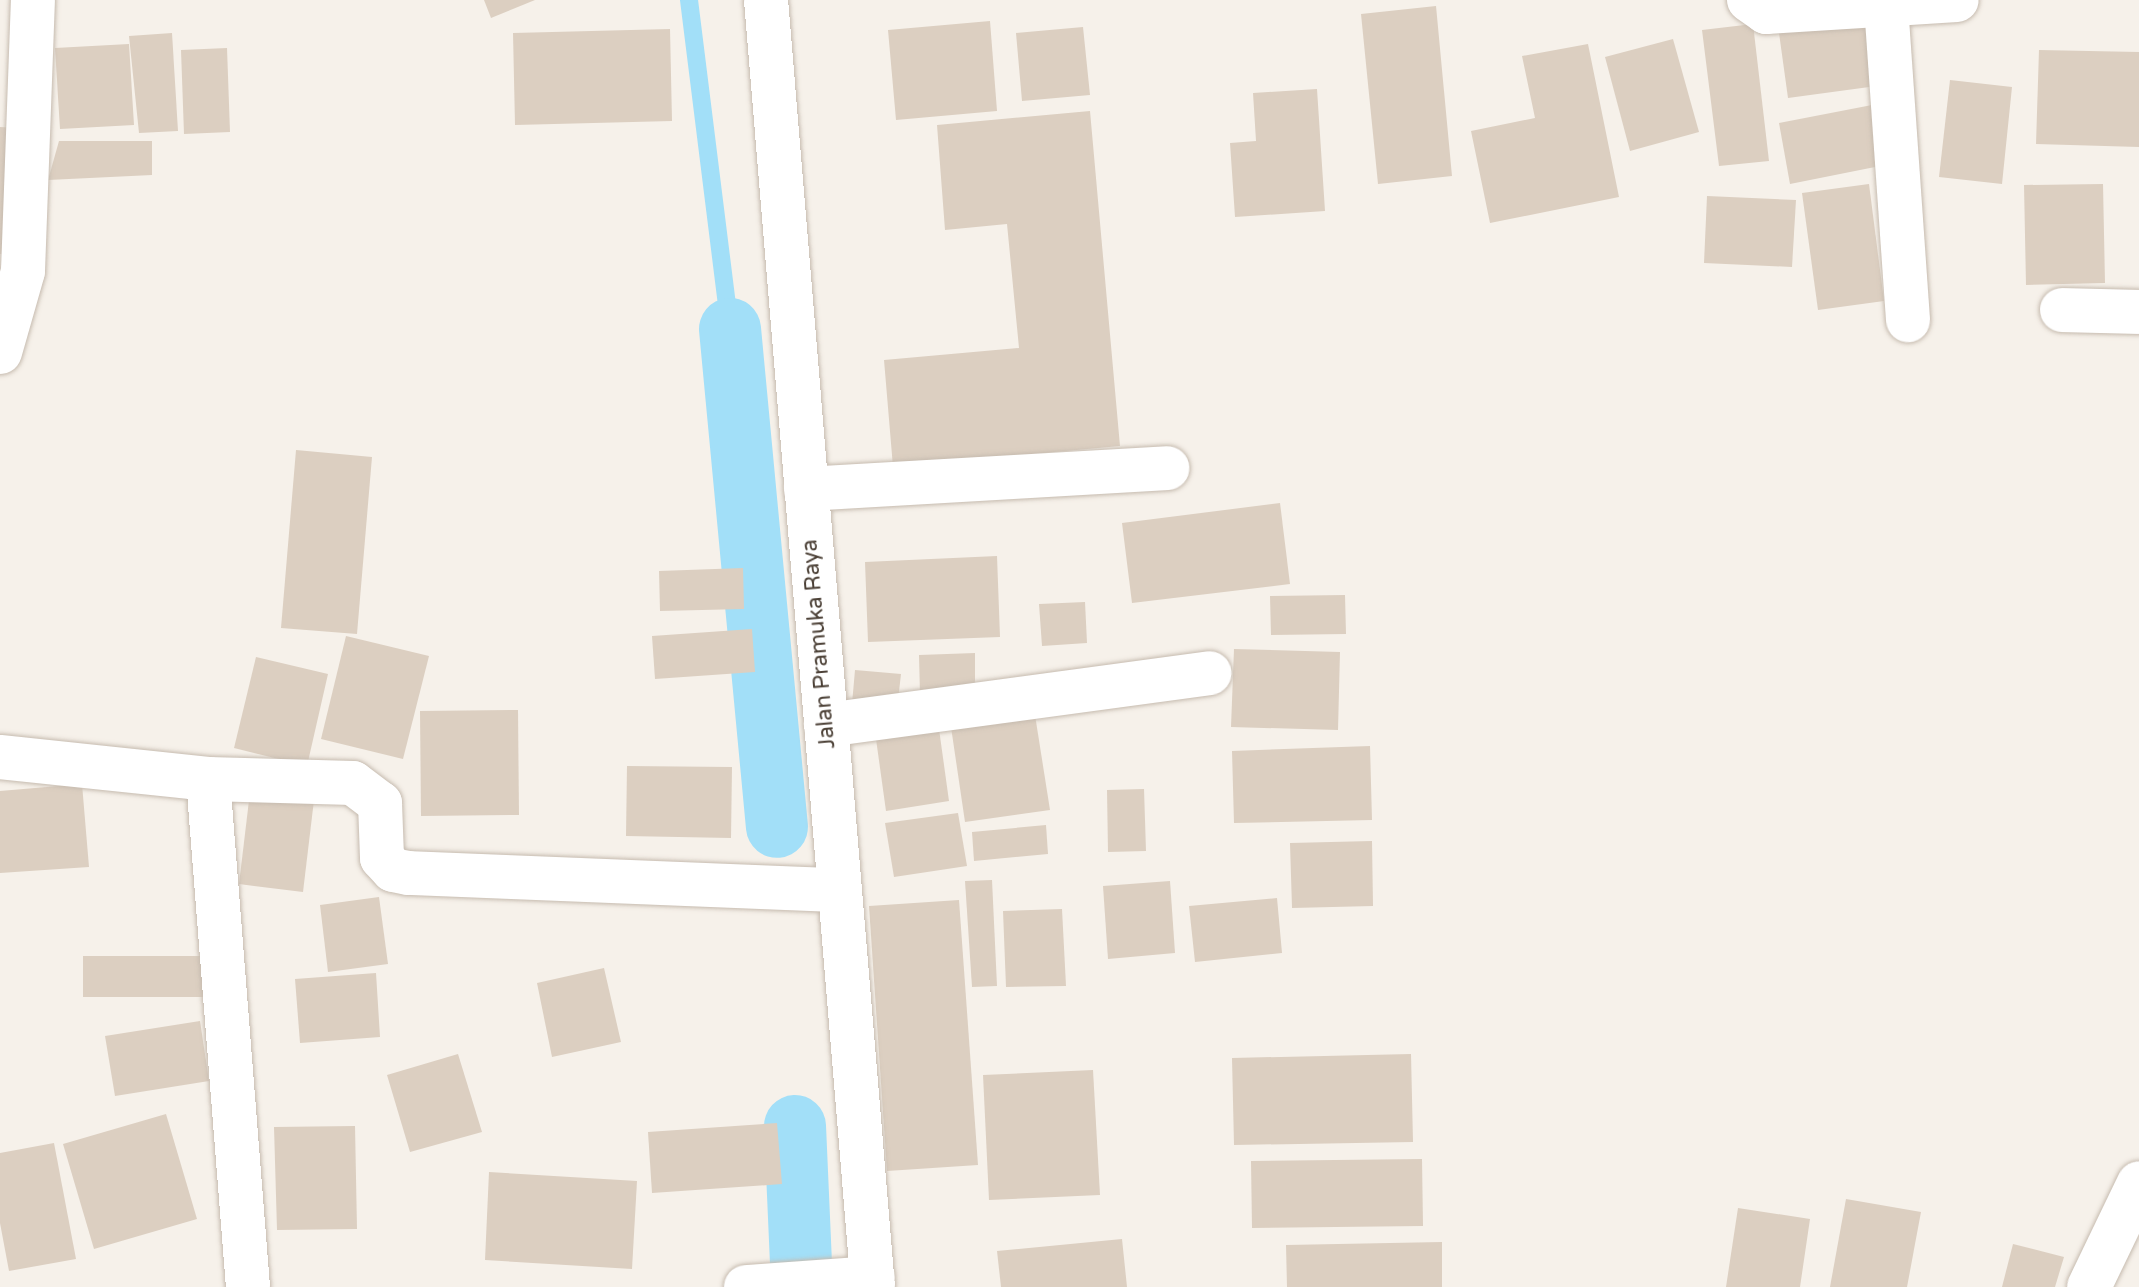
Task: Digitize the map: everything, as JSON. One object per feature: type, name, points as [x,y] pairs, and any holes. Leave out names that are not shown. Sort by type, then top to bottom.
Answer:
[{"type":"street","points":[[0,352],[23,271],[33,0]]},
{"type":"street","name":"Jalan Pramuka Raya","points":[[772,0],[866,1281]]},
{"type":"street","points":[[1749,0],[1766,12],[1957,0]]},
{"type":"street","points":[[1886,5],[1908,320]]},
{"type":"street","points":[[2062,310],[2139,312]]},
{"type":"street","points":[[806,489],[1167,468]]},
{"type":"street","points":[[826,725],[1209,673]]},
{"type":"street","points":[[0,757],[208,779],[353,783],[371,790],[380,803],[382,858],[393,870],[409,873],[839,890]]},
{"type":"street","points":[[208,779],[248,1287]]},
{"type":"street","points":[[2089,1287],[2139,1183]]},
{"type":"street","points":[[757,1286],[866,1281]]},
{"type":"building","points":[[484,0],[535,0],[491,18]]},
{"type":"building","points":[[1436,6],[1452,176],[1378,184],[1361,14]]},
{"type":"building","points":[[1875,20],[1884,85],[1788,98],[1779,33]]},
{"type":"building","points":[[990,21],[997,111],[896,120],[888,30]]},
{"type":"building","points":[[1753,24],[1769,161],[1719,166],[1702,30]]},
{"type":"building","points":[[1083,27],[1090,95],[1022,101],[1016,33]]},
{"type":"building","points":[[670,29],[672,121],[515,125],[513,33]]},
{"type":"building","points":[[172,33],[178,131],[139,133],[129,36]]},
{"type":"building","points":[[1673,39],[1699,132],[1630,151],[1605,57]]},
{"type":"building","points":[[129,44],[134,125],[60,129],[55,48]]},
{"type":"building","points":[[1588,44],[1619,197],[1490,223],[1471,131],[1535,118],[1522,56]]},
{"type":"building","points":[[227,48],[230,132],[184,134],[181,50]]},
{"type":"building","points":[[2039,50],[2139,52],[2139,147],[2036,144]]},
{"type":"building","points":[[1950,80],[2012,87],[2002,184],[1939,177]]},
{"type":"building","points":[[1317,89],[1325,211],[1235,217],[1230,143],[1256,141],[1253,93]]},
{"type":"building","points":[[1872,105],[1885,165],[1790,184],[1779,123]]},
{"type":"building","points":[[1090,111],[1120,446],[893,467],[884,360],[1019,348],[1007,224],[945,230],[937,125]]},
{"type":"building","points":[[0,127],[17,128],[11,255],[0,254]]},
{"type":"building","points":[[59,141],[152,141],[152,175],[48,180]]},
{"type":"building","points":[[1869,184],[1884,301],[1818,310],[1802,193]]},
{"type":"building","points":[[2103,184],[2105,283],[2026,285],[2024,185]]},
{"type":"building","points":[[1707,196],[1796,200],[1792,267],[1704,263]]},
{"type":"building","points":[[296,450],[372,457],[357,634],[281,628]]},
{"type":"building","points":[[1280,503],[1290,584],[1132,603],[1122,523]]},
{"type":"building","points":[[997,556],[1000,637],[868,642],[865,562]]},
{"type":"building","points":[[743,568],[744,609],[660,611],[659,571]]},
{"type":"building","points":[[1345,595],[1346,634],[1271,635],[1270,596]]},
{"type":"building","points":[[1085,602],[1087,643],[1042,646],[1039,604]]},
{"type":"building","points":[[752,629],[755,672],[655,679],[652,636]]},
{"type":"building","points":[[346,636],[429,656],[403,759],[321,739]]},
{"type":"building","points":[[1234,649],[1340,652],[1338,730],[1231,727]]},
{"type":"building","points":[[975,653],[975,694],[920,695],[919,655]]},
{"type":"building","points":[[256,657],[328,674],[307,766],[234,748]]},
{"type":"building","points":[[855,670],[901,674],[897,709],[852,704]]},
{"type":"building","points":[[518,710],[519,815],[421,816],[420,711]]},
{"type":"building","points":[[1035,715],[1050,810],[965,822],[951,727]]},
{"type":"building","points":[[939,729],[949,801],[886,811],[876,739]]},
{"type":"building","points":[[1370,746],[1372,820],[1234,823],[1232,751]]},
{"type":"building","points":[[627,766],[732,767],[731,838],[626,836]]},
{"type":"building","points":[[82,784],[89,867],[0,873],[0,791]]},
{"type":"building","points":[[1144,789],[1146,851],[1108,852],[1107,790]]},
{"type":"building","points":[[250,792],[314,800],[303,892],[239,884]]},
{"type":"building","points":[[958,813],[967,866],[894,877],[885,823]]},
{"type":"building","points":[[1046,825],[1048,854],[974,861],[972,832]]},
{"type":"building","points":[[1372,841],[1373,906],[1292,908],[1290,843]]},
{"type":"building","points":[[992,880],[997,986],[972,987],[965,881]]},
{"type":"building","points":[[1170,881],[1175,953],[1108,959],[1103,886]]},
{"type":"building","points":[[379,897],[388,964],[328,972],[320,905]]},
{"type":"building","points":[[1277,898],[1282,953],[1195,962],[1189,906]]},
{"type":"building","points":[[959,900],[978,1165],[887,1171],[869,906]]},
{"type":"building","points":[[1062,909],[1066,986],[1006,987],[1003,911]]},
{"type":"building","points":[[83,956],[210,956],[210,997],[83,997]]},
{"type":"building","points":[[604,968],[621,1042],[552,1057],[537,983]]},
{"type":"building","points":[[376,973],[380,1037],[300,1043],[295,979]]},
{"type":"building","points":[[200,1021],[209,1081],[115,1096],[105,1036]]},
{"type":"building","points":[[458,1054],[482,1132],[410,1152],[387,1075]]},
{"type":"building","points":[[1411,1054],[1413,1142],[1234,1145],[1232,1058]]},
{"type":"building","points":[[1093,1070],[1100,1195],[989,1200],[983,1075]]},
{"type":"building","points":[[166,1114],[197,1219],[94,1249],[63,1144]]},
{"type":"building","points":[[777,1123],[782,1184],[652,1193],[648,1132]]},
{"type":"building","points":[[355,1126],[357,1229],[277,1230],[274,1127]]},
{"type":"building","points":[[54,1143],[76,1259],[9,1271],[0,1223],[0,1153]]},
{"type":"building","points":[[1422,1159],[1423,1226],[1252,1228],[1251,1161]]},
{"type":"building","points":[[489,1172],[637,1181],[632,1269],[485,1260]]},
{"type":"building","points":[[1846,1199],[1921,1212],[1907,1287],[1830,1287]]},
{"type":"building","points":[[1738,1208],[1810,1219],[1800,1287],[1726,1287]]},
{"type":"building","points":[[1122,1239],[1127,1287],[1001,1287],[997,1251]]},
{"type":"building","points":[[1442,1242],[1442,1287],[1287,1287],[1286,1245]]},
{"type":"building","points":[[2013,1244],[2064,1257],[2055,1287],[2002,1287]]},
{"type":"waterway","points":[[689,0],[730,329]]},
{"type":"waterway","points":[[730,329],[777,827]]},
{"type":"waterway","points":[[795,1126],[802,1287]]}]
